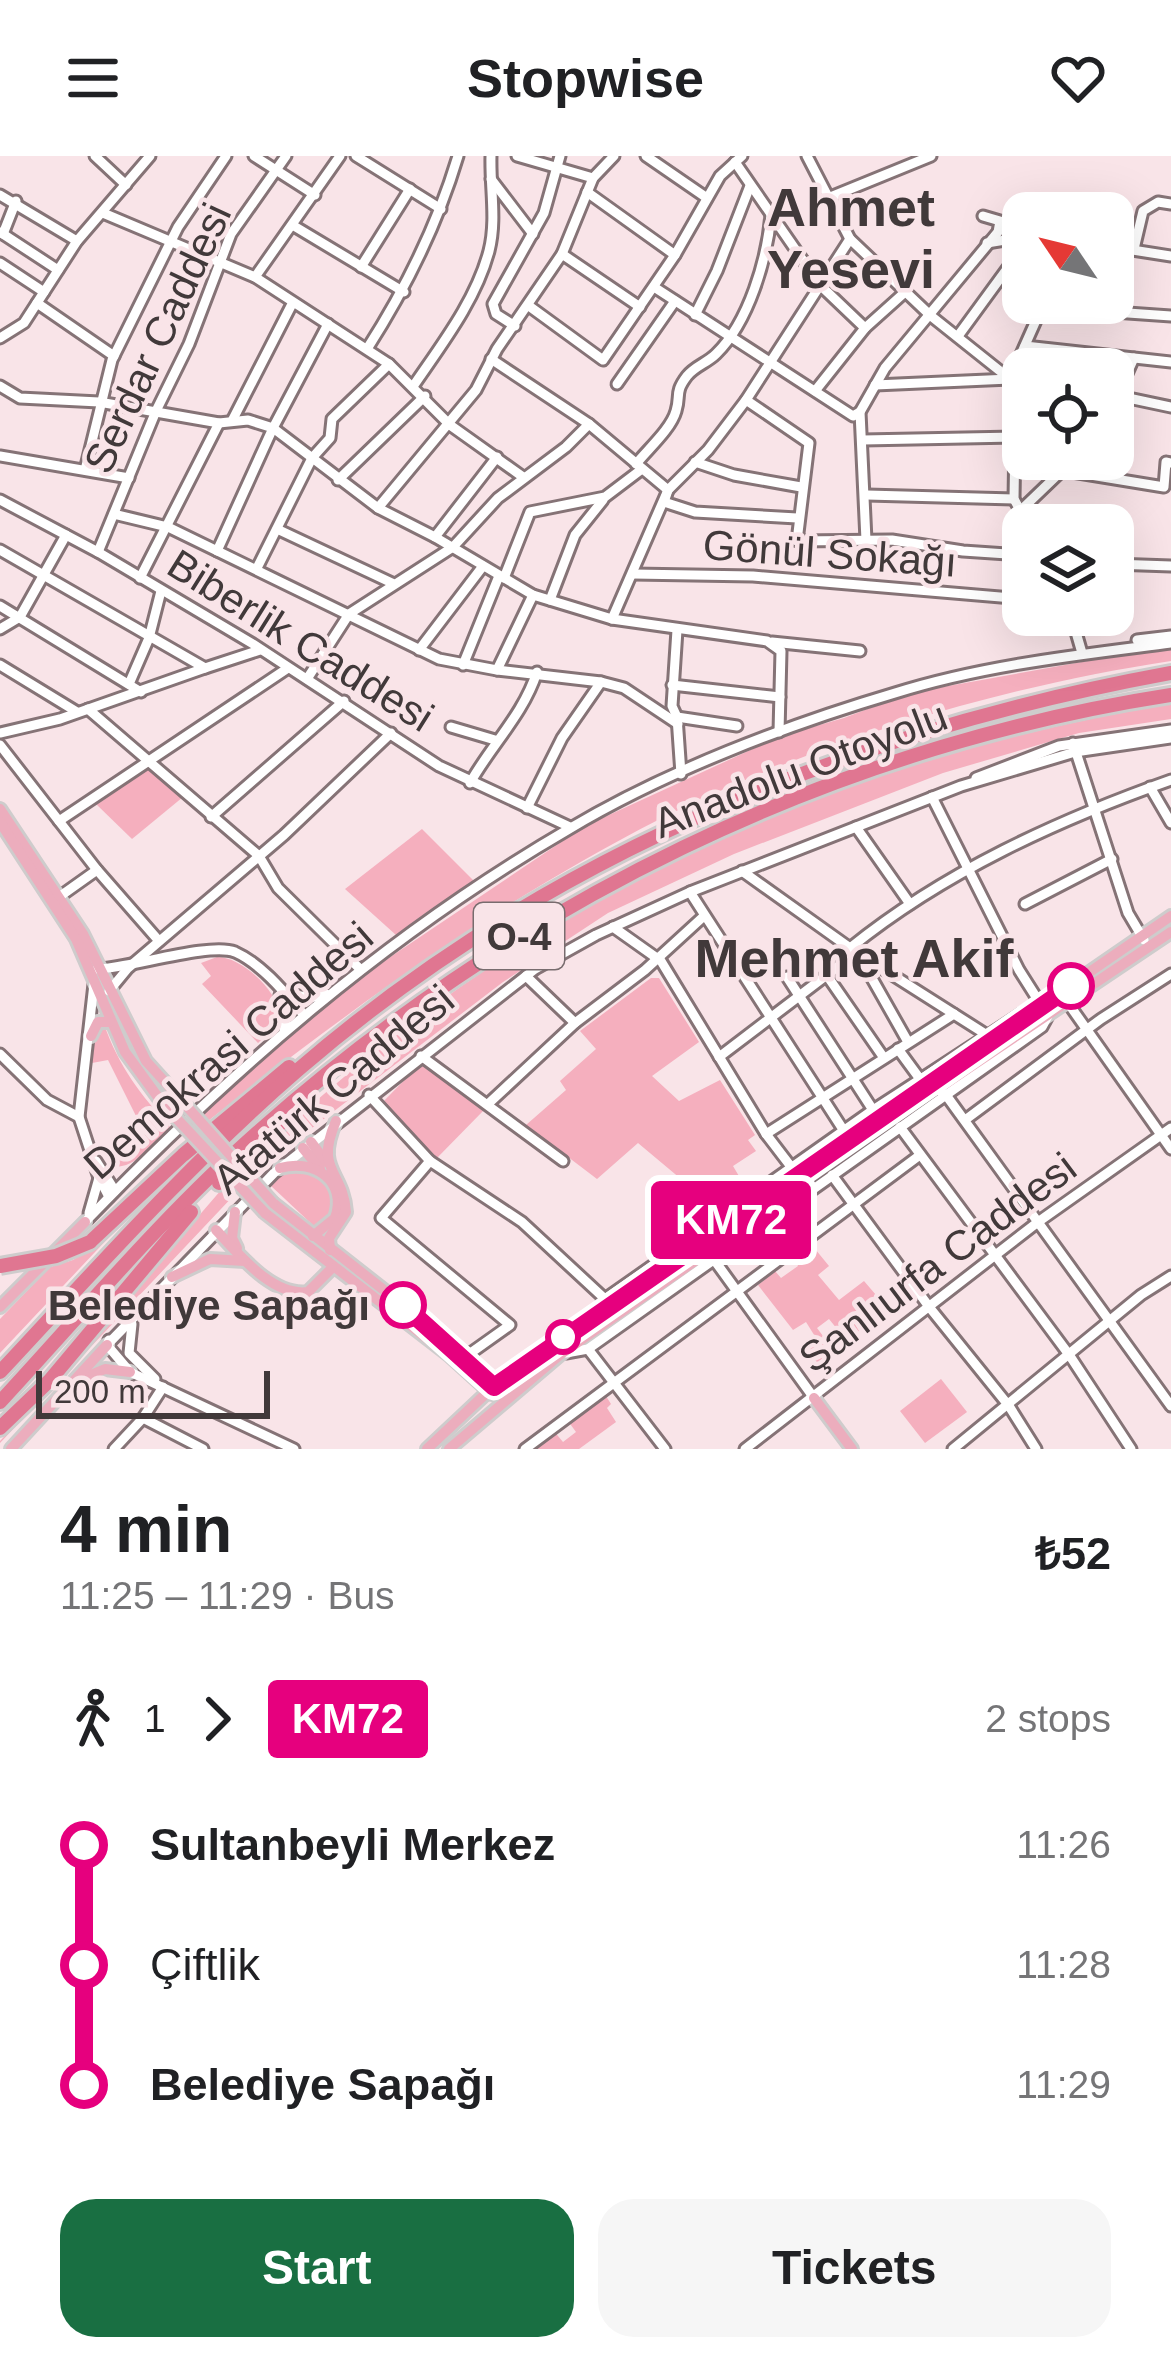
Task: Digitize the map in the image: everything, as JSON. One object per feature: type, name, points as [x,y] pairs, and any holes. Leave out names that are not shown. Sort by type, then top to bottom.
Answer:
[{"type":"highway","name":"Anadolu Otoyolu","points":[[0,1372],[184,1175],[353,1025],[476,939],[604,862],[774,783],[990,711],[1171,674]]},
{"type":"highway","name":"Anadolu Otoyolu","points":[[0,1402],[254,1136],[379,1032],[545,919],[689,842],[841,779],[978,735],[1171,695]]},
{"type":"highway","points":[[0,1266],[56,1256],[89,1242],[183,1154],[346,1020],[476,939]]},
{"type":"highway","points":[[0,1428],[50,1380],[212,1191],[379,1032]]},
{"type":"main road","points":[[0,809],[83,934],[146,1061],[269,1208],[313,1236],[465,1358],[492,1392]]},
{"type":"main road","points":[[1,825],[76,939],[124,1052],[164,1104],[332,1268],[492,1392],[509,1397]]},
{"type":"main road","points":[[944,1084],[1067,1003],[1171,916]]},
{"type":"main road","points":[[944,1084],[1071,986],[1171,932]]},
{"type":"main road","points":[[91,1036],[98,1022],[110,1022]]},
{"type":"main road","points":[[313,1236],[327,1228],[339,1207],[326,1169],[327,1143],[336,1121]]},
{"type":"main road","points":[[307,1145],[346,1205],[344,1218],[329,1238],[330,1250]]},
{"type":"main road","points":[[280,1168],[305,1164],[326,1169]]},
{"type":"main road","points":[[235,1212],[232,1238],[245,1261]]},
{"type":"main road","name":"Demokrasi Caddesi","points":[[0,1307],[85,1222]]},
{"type":"main road","points":[[216,1230],[245,1261],[286,1290],[308,1292],[332,1268]]},
{"type":"main road","points":[[427,1449],[473,1407],[593,1316],[690,1257],[561,1354],[449,1449]]},
{"type":"main road","points":[[172,1277],[209,1259],[245,1261]]},
{"type":"main road","name":"Atatürk Caddesi","points":[[11,1449],[107,1345]]},
{"type":"main road","points":[[450,1356],[470,1380],[473,1407]]},
{"type":"main road","points":[[69,1387],[94,1372],[130,1372]]},
{"type":"main road","points":[[484,1417],[492,1392]]},
{"type":"main road","points":[[814,1397],[852,1449]]},
{"type":"street","points":[[95,156],[126,185]]},
{"type":"street","points":[[0,338],[24,323],[77,241],[150,156]]},
{"type":"street","points":[[85,470],[114,356],[170,242],[226,156]]},
{"type":"street","points":[[254,156],[315,195]]},
{"type":"street","name":"Serdar Caddesi","points":[[98,552],[189,344],[231,234],[286,156]]},
{"type":"street","points":[[255,277],[340,156]]},
{"type":"street","points":[[356,156],[441,209]]},
{"type":"street","points":[[367,350],[404,292],[441,209],[458,156]]},
{"type":"street","points":[[414,385],[471,294],[489,252],[494,215],[491,156]]},
{"type":"street","points":[[517,156],[559,161],[593,178]]},
{"type":"street","points":[[378,508],[476,390],[491,359],[562,254],[593,178],[614,156]]},
{"type":"street","points":[[646,156],[707,198]]},
{"type":"street","points":[[807,156],[850,239],[931,316],[1002,365]]},
{"type":"street","points":[[828,198],[931,156]]},
{"type":"street","points":[[529,306],[603,360],[675,255],[707,198],[738,159],[749,186],[820,285],[866,328]]},
{"type":"street","points":[[515,326],[496,314],[494,304],[544,213],[559,161]]},
{"type":"street","points":[[491,179],[533,234]]},
{"type":"street","points":[[694,315],[717,271],[749,186]]},
{"type":"street","points":[[361,267],[410,189]]},
{"type":"street","points":[[587,192],[675,255]]},
{"type":"street","points":[[0,195],[77,241]]},
{"type":"street","points":[[16,201],[2,233],[58,270]]},
{"type":"street","points":[[1171,204],[1159,202],[1143,211],[1135,249],[1171,256]]},
{"type":"street","points":[[103,213],[255,277],[389,364],[451,425],[523,477]]},
{"type":"street","points":[[550,600],[575,535],[605,497],[639,467],[672,419],[676,392],[691,370],[714,356],[741,323],[763,269],[771,215]]},
{"type":"street","points":[[654,286],[853,416],[998,232],[1000,221],[983,216]]},
{"type":"street","points":[[294,226],[404,292]]},
{"type":"street","points":[[612,619],[668,490],[746,400],[850,239]]},
{"type":"street","points":[[986,243],[1002,240]]},
{"type":"street","points":[[562,254],[640,307]]},
{"type":"street","points":[[0,263],[114,356]]},
{"type":"street","points":[[958,336],[1002,276]]},
{"type":"street","points":[[815,391],[866,328],[904,292]]},
{"type":"street","points":[[617,384],[675,301]]},
{"type":"street","points":[[233,419],[292,304]]},
{"type":"street","points":[[1134,313],[1171,316]]},
{"type":"street","points":[[217,551],[273,428],[328,324]]},
{"type":"street","points":[[1035,324],[1025,346],[1171,362]]},
{"type":"street","points":[[491,359],[589,424],[668,490]]},
{"type":"street","points":[[257,568],[312,458],[330,438],[332,419],[389,364]]},
{"type":"street","points":[[875,385],[1002,375]]},
{"type":"street","points":[[0,386],[20,398],[99,402],[273,428],[378,508],[533,595],[612,619],[860,651]]},
{"type":"street","points":[[338,480],[424,396]]},
{"type":"street","points":[[746,400],[808,443],[797,541],[866,540],[1002,553]]},
{"type":"street","points":[[1134,403],[1171,406]]},
{"type":"street","points":[[860,412],[866,540]]},
{"type":"street","points":[[140,578],[219,423]]},
{"type":"street","points":[[307,679],[349,614],[454,547],[523,477],[589,424]]},
{"type":"street","points":[[863,440],[1002,437]]},
{"type":"street","points":[[0,456],[128,478]]},
{"type":"street","points":[[435,537],[497,457]]},
{"type":"street","points":[[1121,480],[1164,487],[1166,462],[1171,463]]},
{"type":"street","points":[[695,463],[801,488]]},
{"type":"street","points":[[1014,480],[1018,504]]},
{"type":"street","points":[[1028,504],[1056,480]]},
{"type":"street","points":[[668,490],[664,502],[695,512],[797,518]]},
{"type":"street","points":[[867,495],[1014,499]]},
{"type":"street","points":[[463,665],[530,512],[605,497]]},
{"type":"street","name":"Biberlik Caddesi","points":[[0,500],[261,649],[470,783],[570,827]]},
{"type":"street","points":[[114,514],[168,527],[419,650],[463,665],[601,682],[624,688],[678,720],[737,726]]},
{"type":"street","points":[[277,529],[392,583]]},
{"type":"street","points":[[0,629],[20,617],[65,536]]},
{"type":"street","points":[[0,550],[205,668]]},
{"type":"street","points":[[1134,565],[1171,566]]},
{"type":"street","points":[[419,650],[483,566]]},
{"type":"street","name":"Gönül Sokağı","points":[[632,574],[753,576],[1002,597]]},
{"type":"street","points":[[129,684],[149,638],[160,591]]},
{"type":"street","points":[[497,670],[533,595]]},
{"type":"street","points":[[0,606],[141,692]]},
{"type":"street","points":[[677,630],[671,706],[678,720],[681,774]]},
{"type":"street","points":[[1077,636],[1082,653]]},
{"type":"street","name":"Demokrasi Caddesi","points":[[85,1222],[135,1170],[331,992],[570,827],[779,732],[898,691],[1171,639]]},
{"type":"street","points":[[767,641],[782,651],[779,732]]},
{"type":"street","points":[[0,734],[141,692],[261,649]]},
{"type":"street","points":[[0,665],[82,711],[259,856],[278,888],[360,969]]},
{"type":"street","points":[[59,820],[288,668]]},
{"type":"street","points":[[470,783],[495,740],[520,712],[537,672]]},
{"type":"street","points":[[527,808],[554,751],[601,682]]},
{"type":"street","points":[[672,686],[781,697]]},
{"type":"street","points":[[211,817],[344,701]]},
{"type":"street","points":[[452,727],[495,740]]},
{"type":"street","points":[[109,991],[128,968],[259,856],[391,733]]},
{"type":"street","name":"Atatürk Caddesi","points":[[107,1345],[280,1168],[526,976],[690,892],[999,767],[1074,748],[1171,734]]},
{"type":"street","points":[[0,745],[158,941]]},
{"type":"street","points":[[1074,748],[1128,913],[1145,942]]},
{"type":"street","points":[[719,1057],[828,977],[900,907],[969,867],[1092,808],[1171,779]]},
{"type":"street","points":[[1150,787],[1171,823]]},
{"type":"street","points":[[932,797],[1019,970],[1039,1000]]},
{"type":"street","points":[[856,826],[910,904]]},
{"type":"street","points":[[1025,904],[1112,859]]},
{"type":"street","points":[[59,897],[98,870]]},
{"type":"street","points":[[742,871],[853,950],[987,1035]]},
{"type":"street","points":[[690,892],[844,1131]]},
{"type":"street","points":[[488,1104],[575,1023],[645,970],[704,916]]},
{"type":"street","points":[[613,928],[656,956],[792,1168]]},
{"type":"street","points":[[97,969],[225,950],[262,972],[303,1016]]},
{"type":"street","points":[[853,950],[920,1079]]},
{"type":"street","points":[[965,1120],[1171,974]]},
{"type":"street","points":[[526,976],[575,1023]]},
{"type":"street","points":[[787,977],[873,1110]]},
{"type":"street","points":[[828,977],[884,1058]]},
{"type":"street","points":[[94,984],[79,1117],[112,1194]]},
{"type":"street","points":[[593,1316],[604,1299],[873,1110],[1039,1000],[1071,986]]},
{"type":"street","points":[[281,993],[311,998],[331,992]]},
{"type":"street","points":[[281,993],[287,1016],[282,1034]]},
{"type":"street","points":[[1067,1003],[1166,1132],[1171,1149]]},
{"type":"street","points":[[766,1134],[954,1013]]},
{"type":"street","points":[[0,1054],[26,1083],[79,1117]]},
{"type":"street","points":[[421,1056],[563,1160]]},
{"type":"street","points":[[920,1079],[944,1084],[1171,1406]]},
{"type":"street","points":[[561,1354],[588,1349],[715,1261],[900,1127],[944,1084]]},
{"type":"street","points":[[368,1095],[430,1161],[522,1222],[604,1299]]},
{"type":"street","points":[[900,1127],[1070,1356],[1131,1449]]},
{"type":"street","name":"Şanlıurfa Caddesi","points":[[745,1449],[1038,1222],[1166,1132]]},
{"type":"street","points":[[525,1449],[920,1155]]},
{"type":"street","points":[[430,1161],[381,1218],[510,1325],[465,1358]]},
{"type":"street","points":[[102,1174],[135,1170]]},
{"type":"street","points":[[85,1222],[102,1174]]},
{"type":"street","points":[[832,1174],[1009,1406],[1036,1449]]},
{"type":"street","points":[[216,1230],[193,1246],[110,1336],[107,1345],[130,1372],[294,1449]]},
{"type":"street","points":[[715,1261],[814,1397]]},
{"type":"street","points":[[953,1449],[1171,1276]]},
{"type":"street","points":[[139,1311],[128,1336],[129,1353],[163,1387]]},
{"type":"street","points":[[588,1349],[665,1449]]},
{"type":"street","points":[[117,1448],[163,1387]]},
{"type":"street","points":[[143,1418],[203,1449]]},
{"type":"street","points":[[461,1438],[469,1449]]},
{"type":"shaded area","points":[[1171,646],[1171,661],[1042,686],[909,721],[780,766],[660,819],[541,885],[426,959],[208,1121],[201,1113],[359,978],[585,826],[781,736],[909,693]]},
{"type":"shaded area","points":[[1171,704],[1171,719],[1079,733],[943,773],[734,854],[608,913],[503,982],[257,1170],[249,1162],[344,1077],[434,1006],[529,942],[628,885],[732,834],[839,791],[948,755]]},
{"type":"shaded area","points":[[147,767],[183,797],[132,839],[95,803]]},
{"type":"shaded area","points":[[422,829],[475,882],[396,935],[345,889]]},
{"type":"shaded area","points":[[217,957],[248,970],[280,1009],[283,1019],[258,1043],[202,984],[211,976],[201,963]]},
{"type":"shaded area","points":[[651,978],[659,978],[699,1042],[652,1076],[679,1101],[720,1080],[755,1135],[748,1140],[756,1151],[733,1166],[746,1188],[718,1210],[638,1143],[597,1179],[526,1125],[566,1090],[560,1081],[596,1049],[580,1031]]},
{"type":"shaded area","points":[[104,1024],[131,1079],[170,1127],[143,1155],[120,1167],[110,1167],[145,1134],[108,1060],[92,1063],[96,1026]]},
{"type":"shaded area","points":[[422,1062],[485,1109],[435,1160],[381,1104]]},
{"type":"shaded area","points":[[293,1164],[320,1172],[335,1196],[332,1219],[317,1229],[269,1184]]},
{"type":"shaded area","points":[[228,1182],[237,1192],[0,1443],[39,1401]]},
{"type":"shaded area","points":[[112,1234],[0,1353],[0,1319],[50,1267],[73,1260]]},
{"type":"shaded area","points":[[811,1244],[829,1266],[818,1275],[839,1300],[864,1281],[882,1302],[881,1310],[868,1321],[863,1315],[854,1322],[859,1331],[846,1340],[829,1319],[817,1328],[835,1352],[824,1361],[833,1371],[827,1376],[810,1353],[801,1358],[798,1353],[816,1338],[806,1322],[793,1330],[758,1285],[775,1271],[781,1278],[798,1266],[794,1256]]},
{"type":"shaded area","points":[[941,1379],[967,1412],[925,1443],[900,1411]]},
{"type":"shaded area","points":[[604,1393],[616,1422],[579,1449],[529,1449],[553,1430],[563,1442],[576,1432],[568,1421]]},
{"type":"tunnel","points":[[686,1251],[940,1075]]},
{"type":"tunnel","points":[[695,1261],[942,1087]]},
{"type":"bus line","name":"KM72","points":[[403,1305],[494,1387],[1071,986]]},
{"type":"place","name":"Belediye Sapağı","points":[[403,1305]]},
{"type":"district","name":"Ahmet Yesevi","points":[[851,238]]},
{"type":"district","name":"Mehmet Akif","points":[[854,958]]}]
